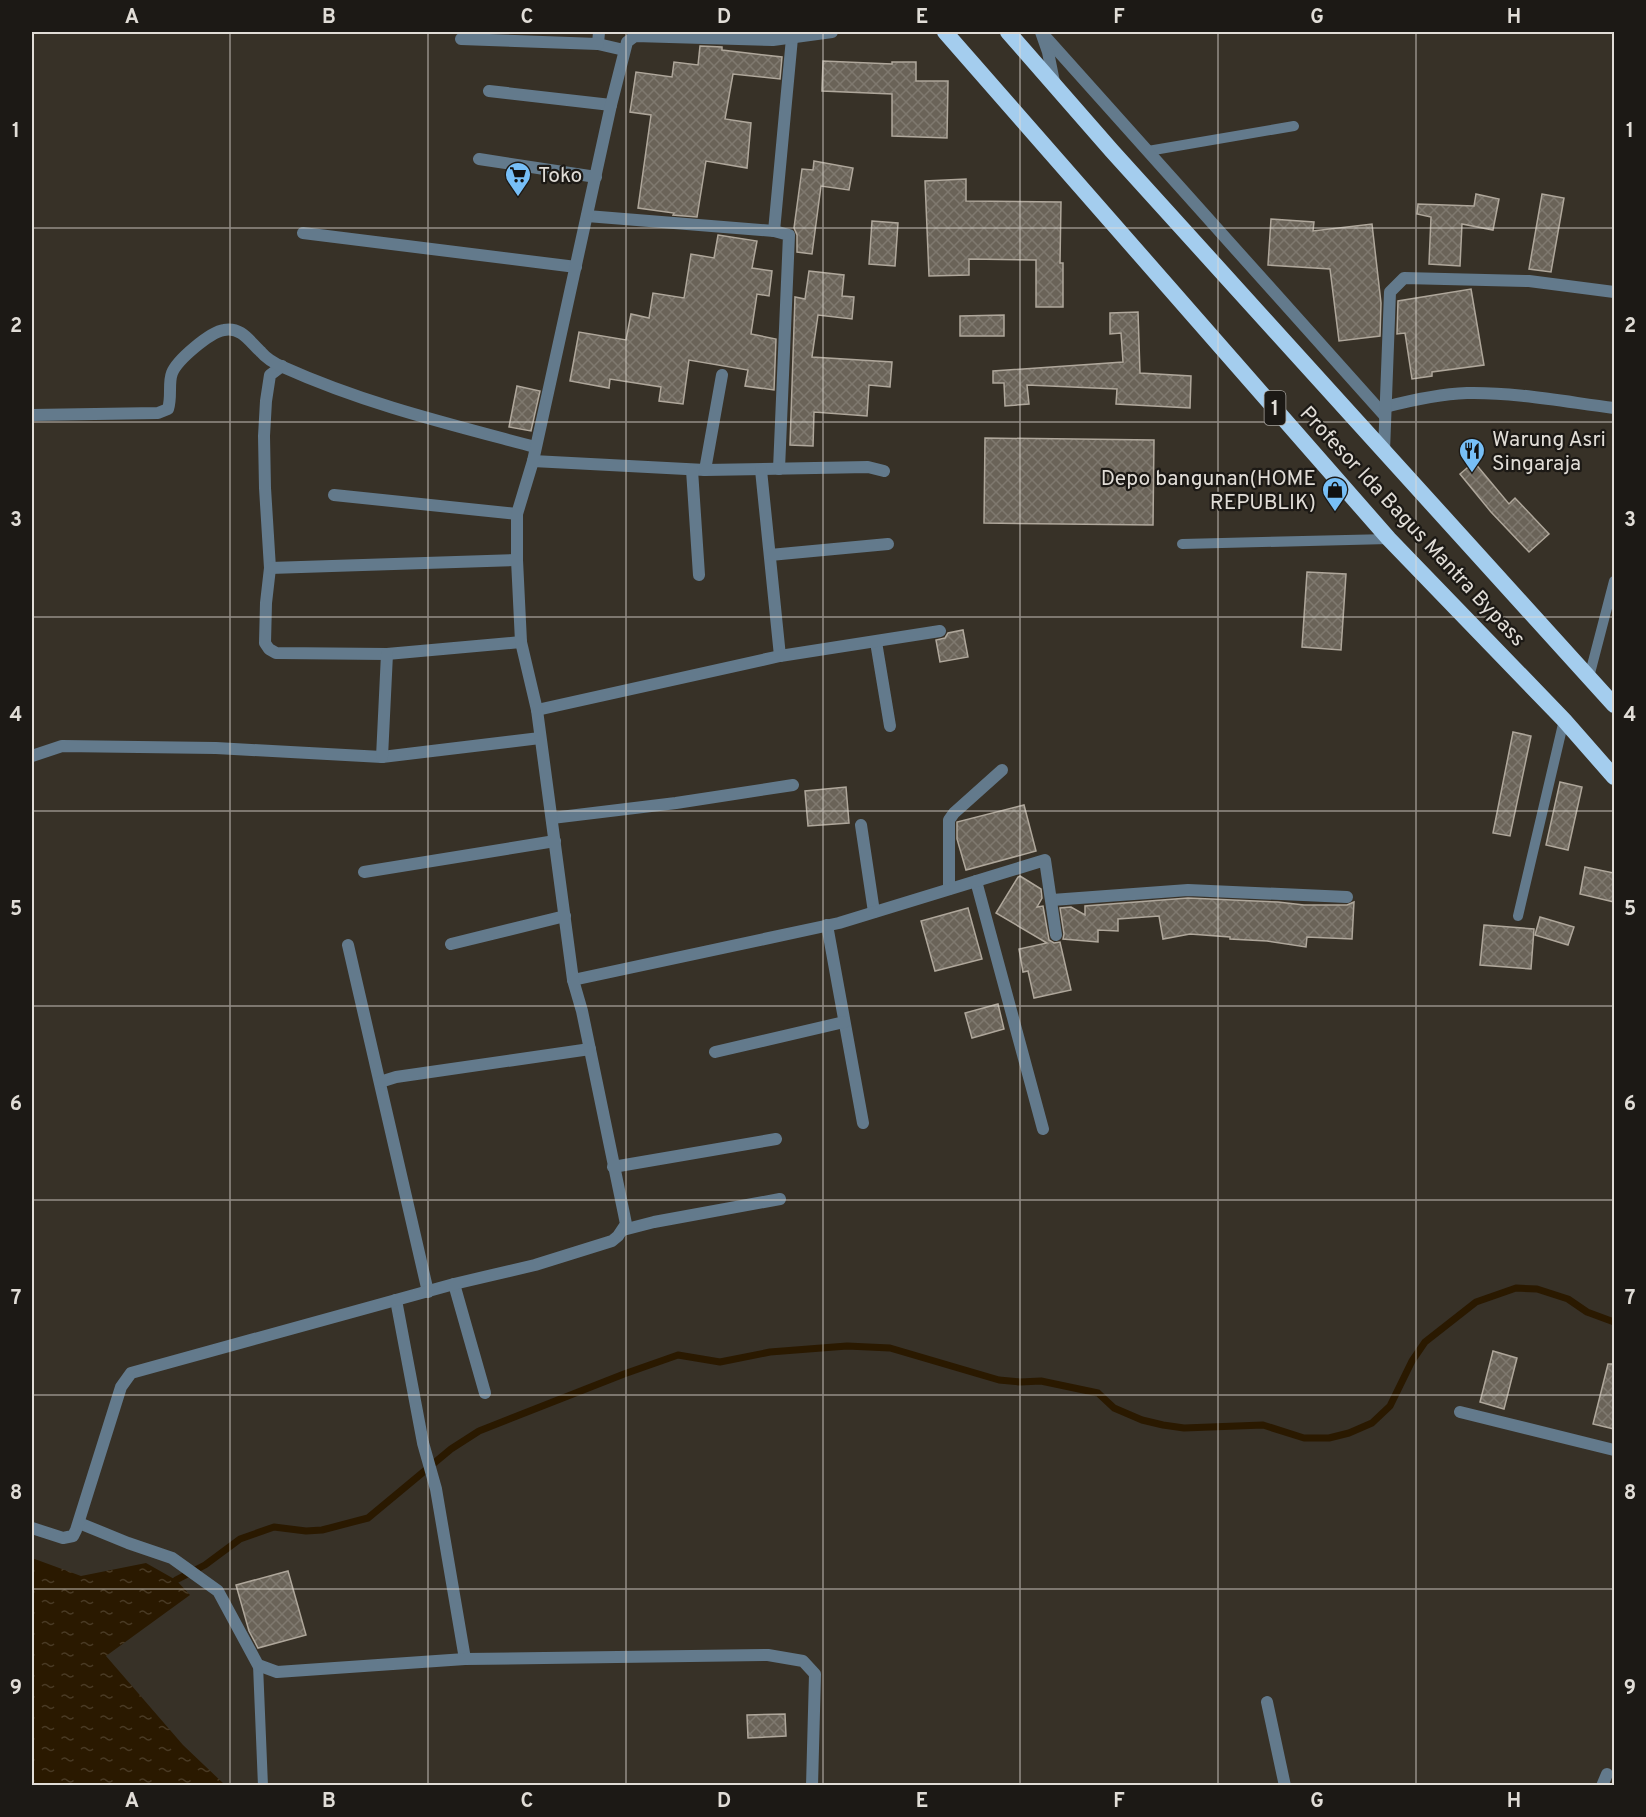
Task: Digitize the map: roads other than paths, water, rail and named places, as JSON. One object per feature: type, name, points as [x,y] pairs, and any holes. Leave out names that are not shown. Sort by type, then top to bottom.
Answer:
[{"type":"highway","name":"Profesor Ida Bagus Mantra Bypass","points":[[945,32],[1389,539],[1564,720],[1614,777]]},
{"type":"highway","name":"Profesor Ida Bagus Mantra Bypass","points":[[1008,32],[1614,705]]},
{"type":"street","points":[[32,1528],[63,1538],[73,1536],[121,1387],[131,1373],[454,1284],[535,1265],[612,1241],[623,1230],[626,1224],[590,1049],[573,980],[537,710],[521,642],[517,514],[533,461],[588,216],[610,105],[627,42],[635,34],[773,40],[832,32]]},
{"type":"street","points":[[1041,32],[1048,52],[1054,85]]},
{"type":"street","points":[[1041,32],[1385,411]]},
{"type":"street","points":[[461,39],[598,38],[624,50]]},
{"type":"street","points":[[774,231],[792,38]]},
{"type":"street","points":[[489,91],[610,105]]},
{"type":"street","points":[[479,159],[596,177]]},
{"type":"street","points":[[588,216],[774,231],[790,237],[779,469]]},
{"type":"street","points":[[303,233],[576,267]]},
{"type":"street","points":[[1384,451],[1390,292],[1404,278],[1529,281],[1614,292]]},
{"type":"street","points":[[32,415],[158,413],[168,409],[171,399],[171,374],[177,364],[202,341],[223,330],[241,332],[261,353],[282,366],[340,392],[386,407],[536,447]]},
{"type":"street","points":[[282,366],[270,375],[266,401],[265,488],[270,568],[265,643],[269,649],[276,653],[387,654],[521,642]]},
{"type":"street","points":[[699,575],[698,470],[722,375]]},
{"type":"street","points":[[1385,411],[1417,399],[1468,393],[1537,398],[1614,408]]},
{"type":"street","points":[[533,461],[698,470],[868,467],[884,471]]},
{"type":"street","points":[[761,470],[780,656]]},
{"type":"street","points":[[333,495],[517,514]]},
{"type":"street","points":[[770,555],[888,544]]},
{"type":"street","points":[[270,568],[517,560]]},
{"type":"street","points":[[537,710],[780,656],[940,631]]},
{"type":"street","points":[[876,642],[890,726]]},
{"type":"street","points":[[382,757],[387,654]]},
{"type":"street","points":[[32,756],[62,746],[216,748],[382,757],[540,738]]},
{"type":"street","points":[[949,889],[949,820],[1002,770]]},
{"type":"street","points":[[552,818],[676,804],[793,785]]},
{"type":"street","points":[[861,825],[874,912]]},
{"type":"street","points":[[364,872],[555,841]]},
{"type":"street","points":[[573,980],[827,926],[1045,860],[1056,935]]},
{"type":"street","points":[[976,881],[1043,1129]]},
{"type":"street","points":[[1052,900],[1188,890],[1347,897]]},
{"type":"street","points":[[451,944],[564,916]]},
{"type":"street","points":[[827,926],[863,1123]]},
{"type":"street","points":[[348,945],[428,1292]]},
{"type":"street","points":[[716,1052],[844,1022]]},
{"type":"street","points":[[380,1082],[396,1077],[590,1049]]},
{"type":"street","points":[[613,1167],[776,1139]]},
{"type":"street","points":[[623,1230],[654,1222],[780,1199]]},
{"type":"street","points":[[454,1284],[485,1393]]},
{"type":"street","points":[[396,1300],[423,1443],[436,1489],[465,1659]]},
{"type":"street","points":[[1460,1412],[1614,1450]]},
{"type":"street","points":[[79,1523],[172,1558],[218,1591],[258,1665],[283,1672],[465,1659],[768,1655],[803,1661],[815,1674],[812,1785]]},
{"type":"street","points":[[1268,1702],[1286,1785]]},
{"type":"lane","points":[[1148,151],[1294,126]]},
{"type":"lane","points":[[1182,544],[1389,539]]},
{"type":"lane","points":[[1589,677],[1614,581]]},
{"type":"lane","points":[[1518,916],[1564,720]]},
{"type":"lane","points":[[258,1665],[263,1785]]},
{"type":"water","points":[[32,1558],[81,1576],[146,1563],[176,1580],[190,1595],[106,1656],[183,1745],[225,1785],[32,1785]]},
{"type":"waterway","points":[[176,1580],[205,1565],[240,1539],[274,1527],[306,1531],[322,1530],[368,1518],[451,1449],[479,1431],[678,1355],[720,1362],[770,1352],[847,1346],[890,1348],[999,1380],[1041,1381],[1098,1393],[1114,1408],[1142,1420],[1163,1425],[1184,1428],[1263,1425],[1304,1438],[1329,1438],[1349,1433],[1372,1423],[1390,1406],[1412,1361],[1425,1342],[1476,1302],[1516,1288],[1537,1289],[1568,1299],[1587,1312],[1614,1322]]},
{"type":"place","name":"Toko","points":[[518,198]]},
{"type":"place","name":"Warung Asri Singaraja","points":[[1472,474]]},
{"type":"place","name":"Depo bangunan(HOME REPUBLIK)","points":[[1335,513]]}]
